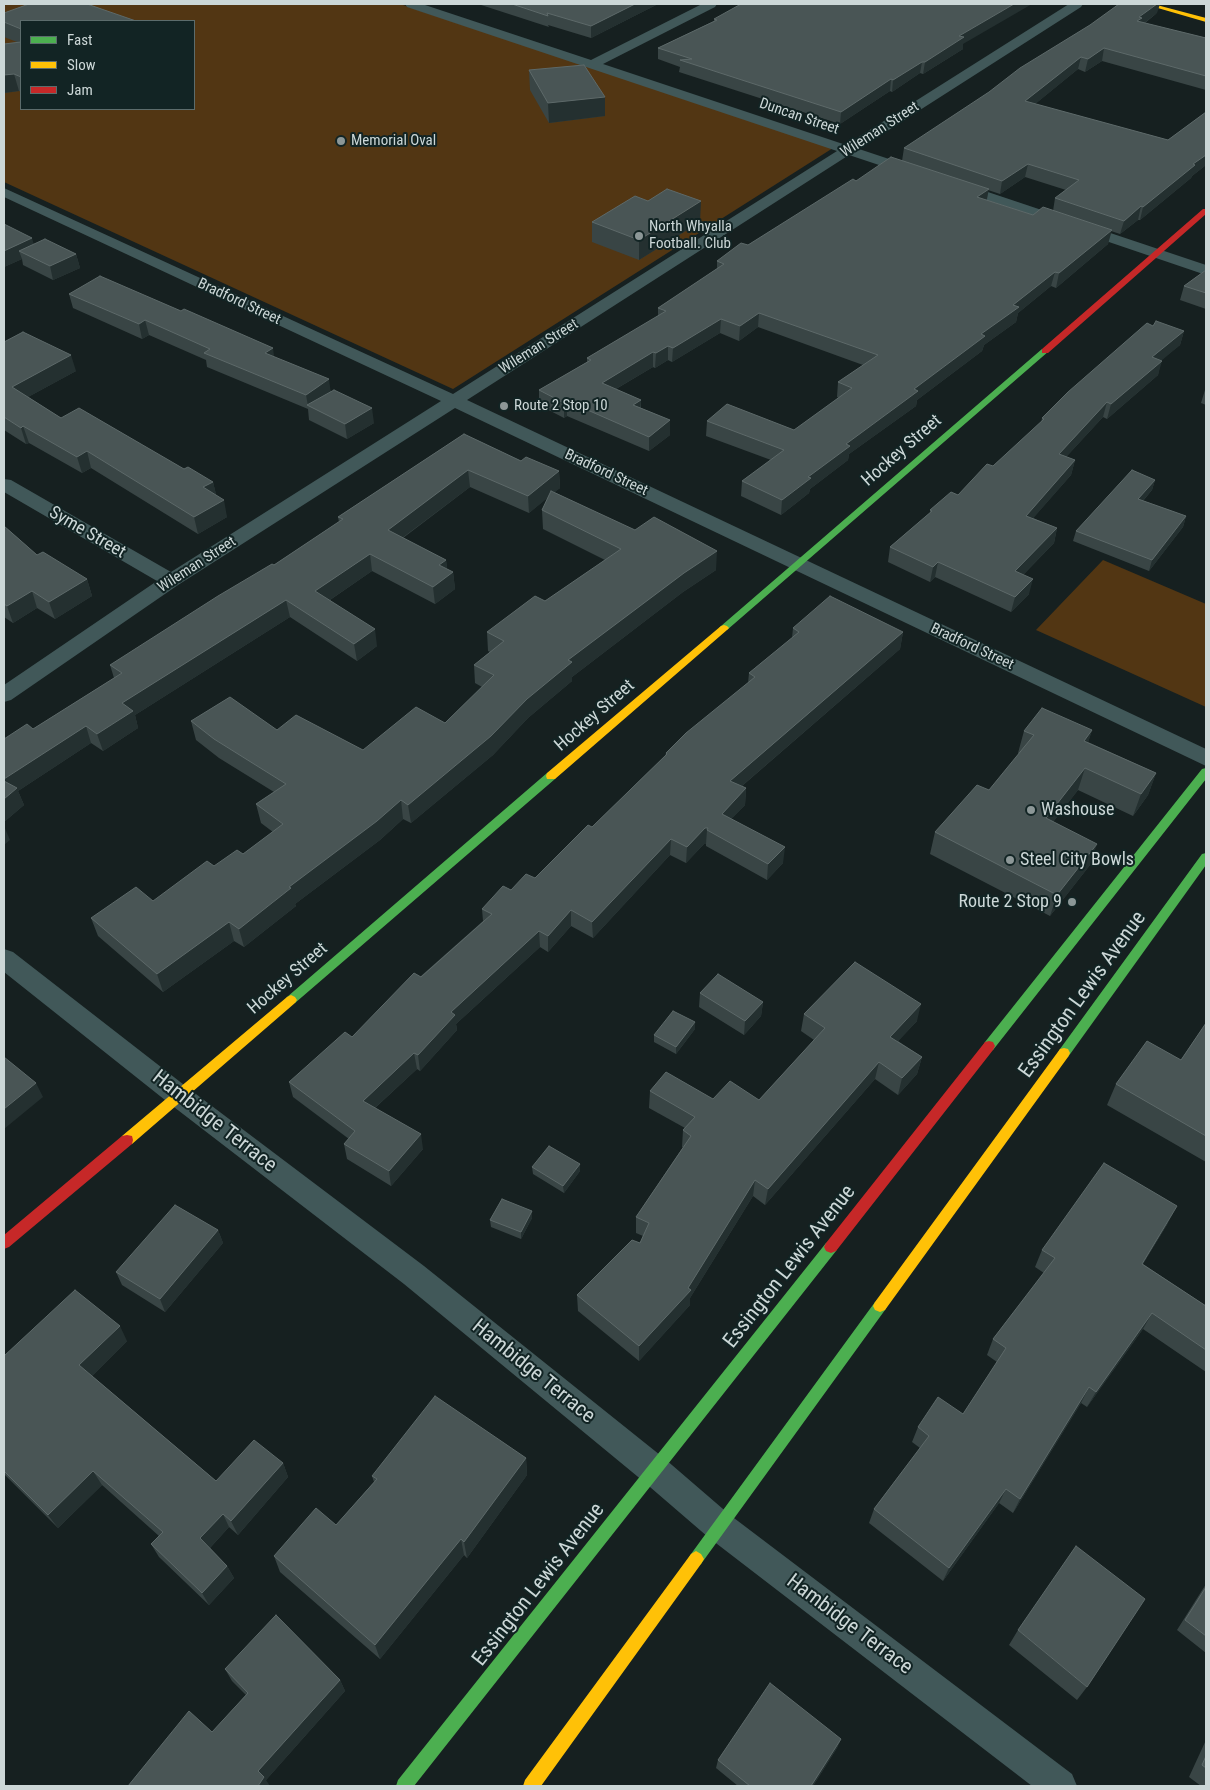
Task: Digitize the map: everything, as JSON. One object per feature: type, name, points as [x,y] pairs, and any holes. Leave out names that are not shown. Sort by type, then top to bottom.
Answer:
[{"type":"street","name":"Duncan Street","points":[[411,4],[923,175]]},
{"type":"street","points":[[593,64],[711,4]]},
{"type":"street","name":"Wileman Street","points":[[4,695],[171,581],[1077,4]]},
{"type":"street","points":[[1147,4],[1206,20]]},
{"type":"street","points":[[942,181],[1206,270]]},
{"type":"street","name":"Bradford Street","points":[[4,192],[454,401],[1206,758]]},
{"type":"street","name":"Hockey Street","points":[[4,1243],[179,1096],[799,564],[1206,211]]},
{"type":"street","name":"Syme Street","points":[[4,484],[171,581]]},
{"type":"street","name":"Essington Lewis Avenue","points":[[404,1786],[1206,772]]},
{"type":"street","name":"Essington Lewis Avenue","points":[[531,1786],[1206,857]]},
{"type":"street","name":"Hambidge Terrace","points":[[4,959],[179,1096],[414,1275],[654,1470],[719,1526],[1060,1786]]},
{"type":"shaded area","points":[[4,4],[400,4],[833,148],[453,389],[4,182]]},
{"type":"shaded area","points":[[1103,560],[1206,604],[1206,707],[1036,630]]},
{"type":"building","points":[[29,4],[87,4],[133,20],[20,20],[20,29],[4,22],[4,13]]},
{"type":"building","points":[[512,4],[635,4],[591,26],[547,13],[548,16]]},
{"type":"building","points":[[741,4],[1014,4],[959,36],[964,37],[925,62],[893,80],[891,79],[841,112],[680,60],[692,59],[658,48],[717,20],[714,19]]},
{"type":"building","points":[[1119,4],[1157,4],[1139,17],[1142,18],[1137,21],[1206,38],[1206,76],[1104,48],[1088,59],[1081,57],[1025,101],[1168,140],[1206,112],[1206,155],[1124,221],[1055,198],[1079,180],[1028,164],[1002,181],[904,148],[989,92],[1020,68],[1090,25]]},
{"type":"building","points":[[20,42],[20,77],[14,74],[4,75],[4,44]]},
{"type":"building","points":[[584,65],[605,97],[548,103],[529,70]]},
{"type":"building","points":[[891,157],[989,189],[977,197],[1033,215],[1043,207],[1112,230],[1059,273],[1055,272],[1013,305],[1019,307],[981,334],[985,336],[914,389],[918,391],[846,444],[850,446],[808,477],[811,478],[782,500],[742,481],[784,450],[707,421],[727,404],[794,430],[852,388],[838,382],[878,355],[759,313],[740,326],[721,319],[673,348],[668,346],[656,353],[653,352],[602,383],[641,400],[633,405],[670,420],[649,437],[567,401],[564,403],[539,390],[591,360],[587,358],[666,311],[658,308],[724,264],[717,261],[741,243],[748,245],[853,179],[856,181]]},
{"type":"building","points":[[667,189],[701,201],[639,240],[592,222],[635,196],[648,201]]},
{"type":"building","points":[[4,224],[32,238],[4,251]]},
{"type":"building","points":[[45,239],[76,254],[50,266],[19,251]]},
{"type":"building","points":[[1206,270],[1206,293],[1184,286]]},
{"type":"building","points":[[100,276],[181,311],[184,309],[273,348],[265,353],[329,379],[306,395],[204,353],[210,349],[145,320],[139,324],[69,294]]},
{"type":"building","points":[[1156,321],[1184,331],[1152,357],[1162,361],[1111,404],[1107,402],[1059,454],[1075,460],[1026,516],[1057,528],[1015,571],[1033,579],[1015,597],[938,562],[933,567],[890,547],[951,492],[958,495],[987,464],[993,466],[1044,419],[1042,418],[1068,392],[1147,323],[1153,326]]},
{"type":"building","points":[[23,332],[71,355],[12,387],[61,418],[79,408],[184,469],[188,467],[213,482],[203,487],[224,500],[194,517],[87,451],[77,457],[4,417],[4,342]]},
{"type":"building","points":[[334,390],[372,408],[345,424],[307,405]]},
{"type":"building","points":[[464,434],[521,461],[526,457],[559,471],[528,496],[468,470],[388,530],[446,560],[439,565],[453,572],[433,587],[370,554],[315,591],[375,629],[354,644],[286,600],[122,703],[133,711],[97,734],[86,726],[4,779],[4,739],[27,724],[33,729],[122,673],[110,665],[218,596],[272,564],[274,565],[343,519],[338,517]]},
{"type":"building","points":[[1132,470],[1155,480],[1138,499],[1186,516],[1152,560],[1076,531]]},
{"type":"building","points":[[551,491],[635,530],[654,517],[717,551],[684,573],[568,660],[572,662],[527,699],[491,736],[408,805],[401,800],[377,821],[289,887],[291,888],[239,929],[229,922],[157,974],[91,918],[136,887],[153,901],[207,861],[214,866],[237,850],[243,854],[283,824],[256,804],[286,784],[214,739],[191,721],[230,697],[277,730],[296,715],[363,750],[416,707],[445,723],[494,675],[474,665],[504,641],[487,632],[535,596],[545,601],[621,549],[542,510]]},
{"type":"building","points":[[4,526],[37,555],[43,552],[87,579],[49,602],[32,591],[7,606],[4,604]]},
{"type":"building","points":[[830,596],[903,632],[730,781],[746,788],[722,814],[785,847],[768,864],[707,830],[708,828],[705,828],[687,847],[671,839],[592,922],[571,910],[548,936],[539,931],[451,1012],[455,1015],[418,1055],[414,1053],[363,1101],[421,1134],[389,1171],[344,1144],[355,1131],[289,1082],[345,1032],[352,1037],[414,973],[421,977],[492,914],[482,909],[503,886],[511,890],[526,874],[535,878],[588,825],[592,827],[686,733],[755,677],[749,673],[799,632],[793,628]]},
{"type":"building","points":[[1042,708],[1092,730],[1084,741],[1156,773],[1141,794],[1085,768],[1046,818],[1097,844],[1057,895],[935,832],[977,785],[989,790],[1034,735],[1024,731]]},
{"type":"building","points":[[4,781],[17,788],[4,799]]},
{"type":"building","points":[[855,962],[921,1004],[890,1037],[922,1057],[902,1078],[879,1062],[768,1189],[755,1180],[688,1288],[691,1290],[639,1346],[577,1295],[632,1240],[640,1243],[649,1223],[636,1217],[691,1136],[683,1130],[695,1117],[650,1091],[666,1072],[713,1099],[730,1081],[759,1100],[825,1028],[804,1014]]},
{"type":"building","points":[[718,974],[763,1002],[745,1021],[700,993]]},
{"type":"building","points":[[673,1011],[695,1022],[676,1047],[654,1035]]},
{"type":"building","points":[[1206,1023],[1206,1136],[1116,1084],[1147,1041],[1181,1060]]},
{"type":"building","points":[[4,1057],[36,1083],[4,1109]]},
{"type":"building","points":[[549,1146],[580,1164],[563,1186],[532,1167]]},
{"type":"building","points":[[1104,1163],[1177,1206],[1142,1264],[1206,1306],[1206,1350],[1152,1313],[1096,1392],[1089,1387],[1020,1499],[1006,1489],[949,1568],[874,1509],[929,1436],[918,1427],[938,1397],[963,1414],[1006,1348],[993,1339],[1055,1258],[1042,1250]]},
{"type":"building","points":[[502,1199],[532,1211],[521,1232],[490,1220]]},
{"type":"building","points":[[175,1205],[218,1230],[160,1299],[116,1272]]},
{"type":"building","points":[[75,1290],[120,1326],[79,1365],[216,1481],[254,1440],[283,1463],[231,1521],[223,1514],[200,1538],[227,1566],[202,1593],[151,1544],[163,1532],[93,1471],[48,1515],[4,1471],[4,1356]]},
{"type":"building","points":[[435,1396],[526,1458],[464,1542],[461,1539],[375,1645],[274,1556],[316,1508],[336,1525],[377,1479],[372,1476]]},
{"type":"building","points":[[1076,1546],[1145,1599],[1087,1687],[1018,1630]]},
{"type":"building","points":[[1206,1587],[1206,1636],[1185,1620]]},
{"type":"building","points":[[276,1615],[340,1680],[258,1771],[264,1777],[258,1786],[128,1786],[189,1711],[212,1732],[248,1693],[225,1669]]},
{"type":"building","points":[[770,1683],[841,1739],[811,1786],[750,1786],[718,1760]]},
{"type":"building","points":[[1206,1756],[1206,1768],[1202,1765]]},
{"type":"traffic: fast","points":[[724,628],[1045,351]]},
{"type":"traffic: fast","points":[[989,1046],[1206,772]]},
{"type":"traffic: fast","points":[[291,1000],[551,776]]},
{"type":"traffic: fast","points":[[1064,1053],[1206,857]]},
{"type":"traffic: fast","points":[[404,1786],[831,1247]]},
{"type":"traffic: fast","points":[[696,1559],[880,1306]]},
{"type":"traffic: slow","points":[[1147,4],[1206,20]]},
{"type":"traffic: slow","points":[[551,776],[724,628]]},
{"type":"traffic: slow","points":[[127,1140],[291,1000]]},
{"type":"traffic: slow","points":[[880,1306],[1064,1053]]},
{"type":"traffic: slow","points":[[531,1786],[696,1559]]},
{"type":"traffic: jam","points":[[1045,351],[1206,211]]},
{"type":"traffic: jam","points":[[831,1247],[989,1046]]},
{"type":"traffic: jam","points":[[4,1243],[127,1140]]},
{"type":"place","name":"Memorial Oval","points":[[341,141]]},
{"type":"place","name":"North Whyalla Football. Club","points":[[639,236]]},
{"type":"place","name":"Route 2 Stop 10","points":[[504,406]]},
{"type":"place","name":"Washouse","points":[[1031,810]]},
{"type":"place","name":"Steel City Bowls","points":[[1010,860]]},
{"type":"place","name":"Route 2 Stop 9","points":[[1072,902]]}]
